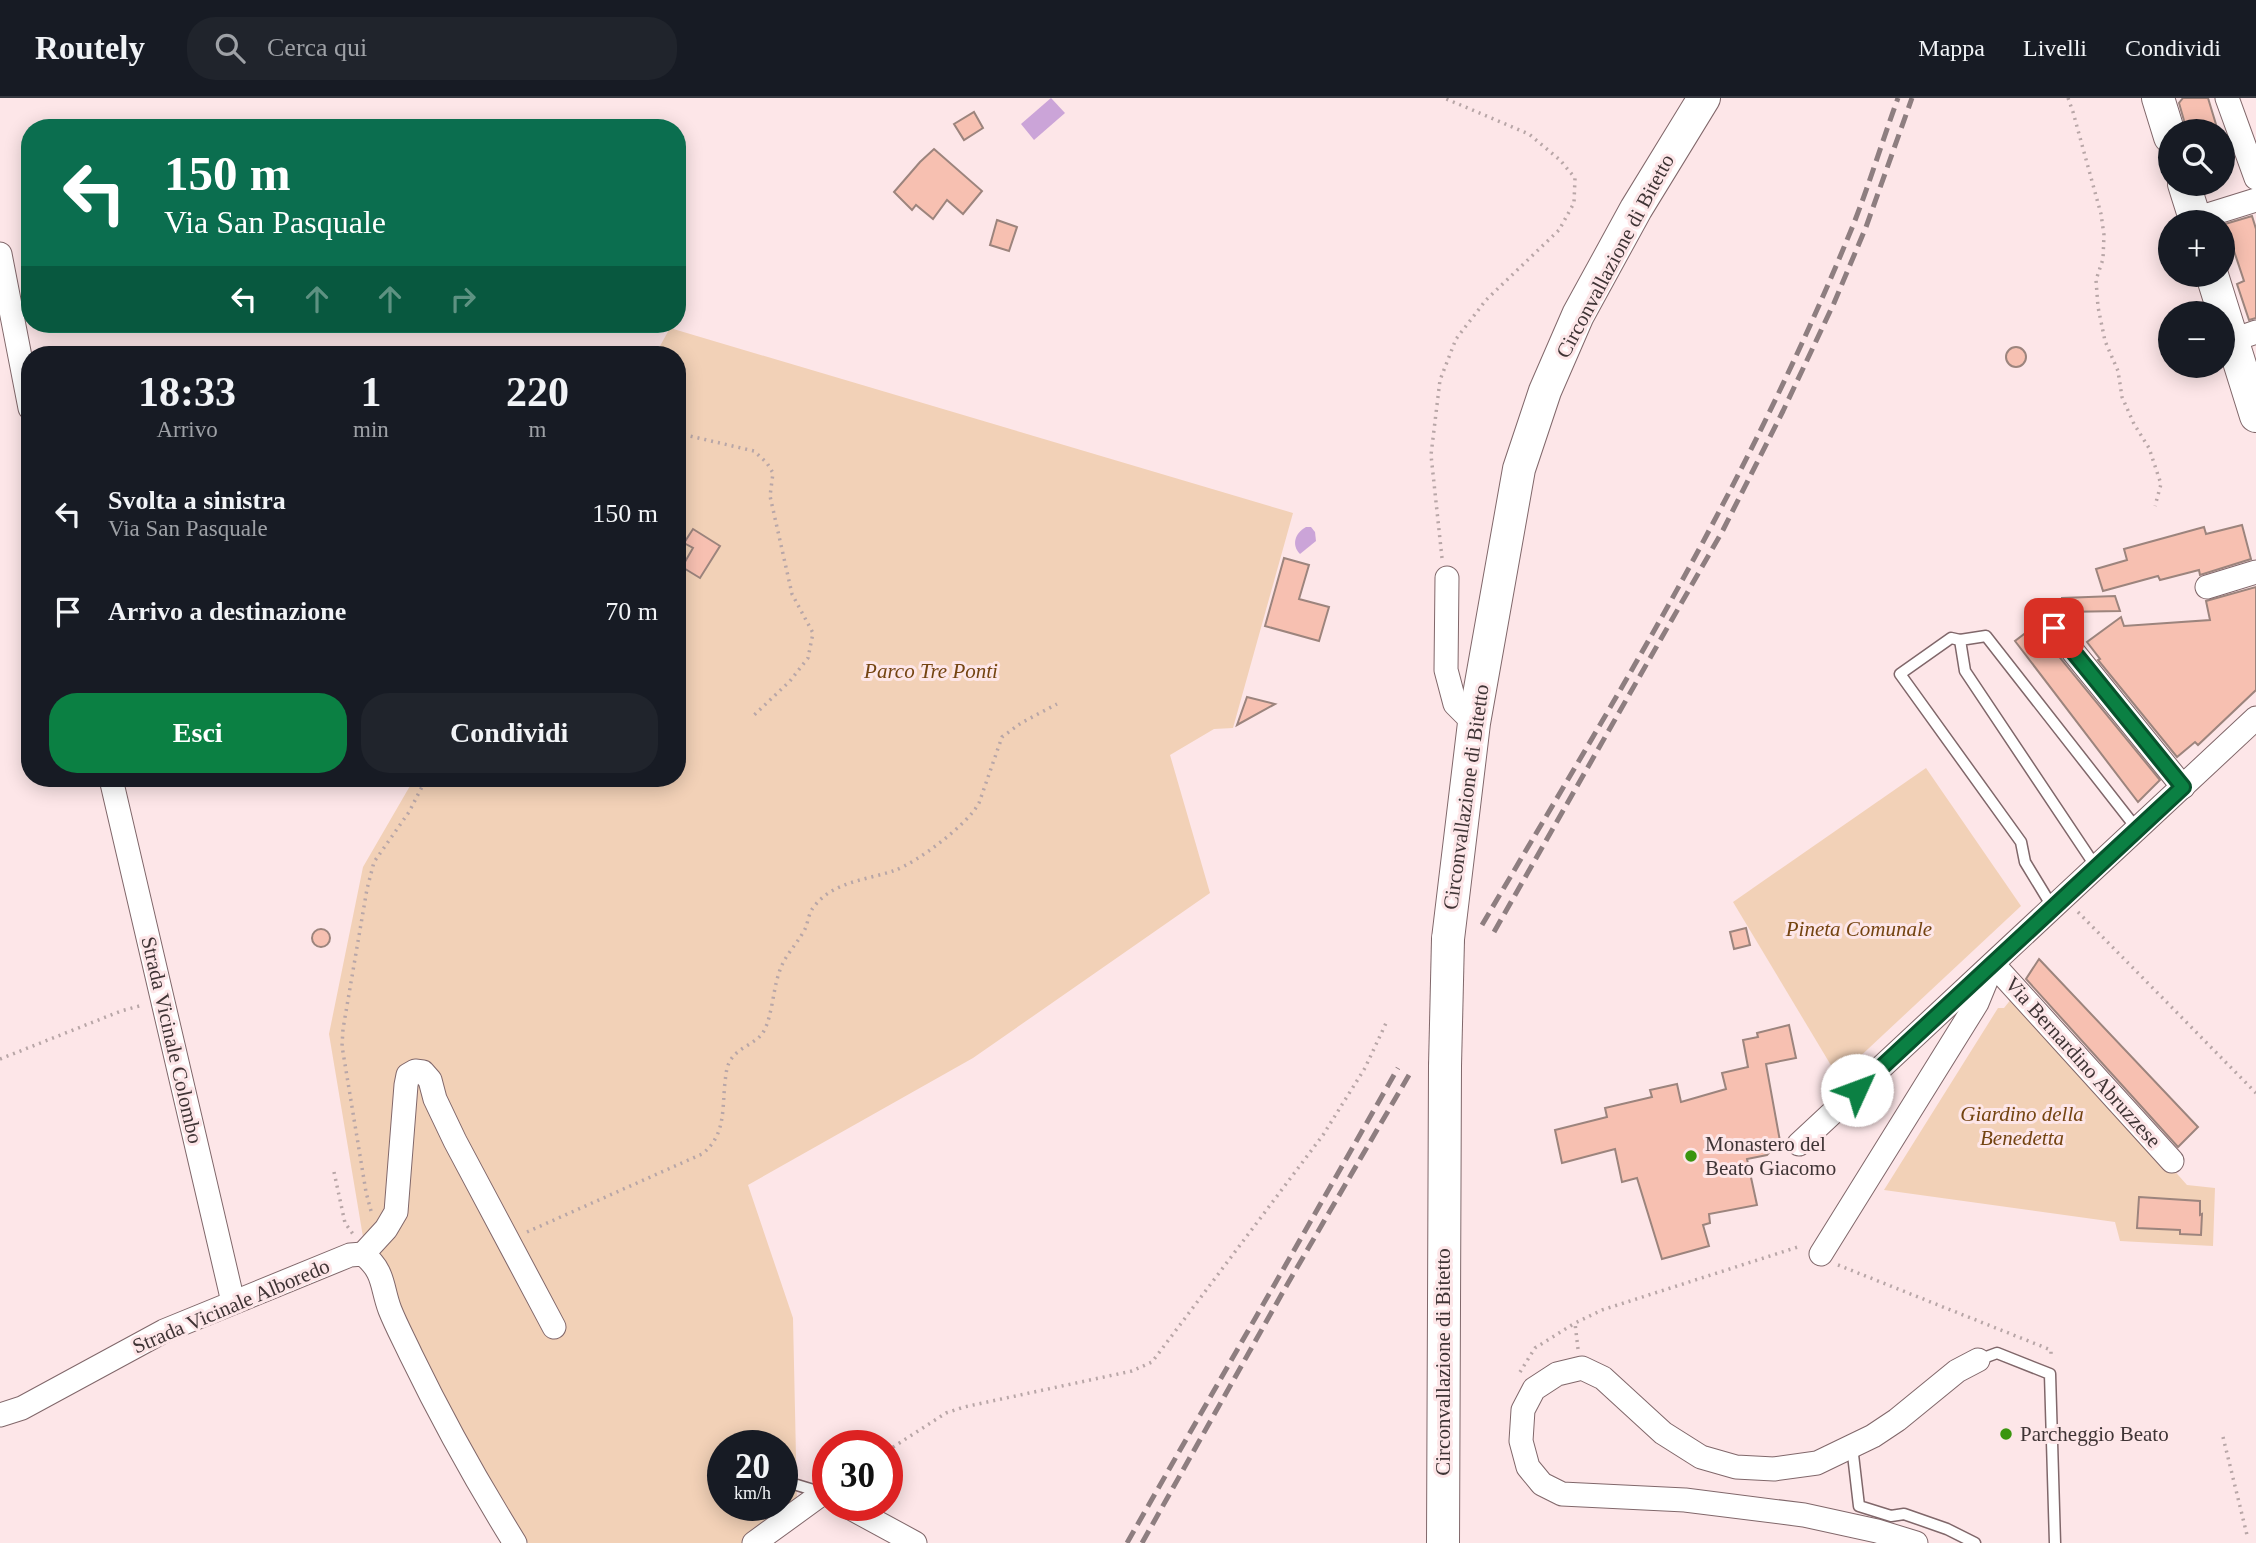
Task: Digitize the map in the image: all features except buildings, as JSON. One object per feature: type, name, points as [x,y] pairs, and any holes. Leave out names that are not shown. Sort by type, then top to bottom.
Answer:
[{"type":"main road","name":"Circonvallazione di Bitetto","points":[[1443,1543],[1448,939],[1474,723],[1519,469],[1545,391],[1578,315],[1636,209],[1704,98]]},
{"type":"main road","points":[[2158,98],[2164,119]]},
{"type":"main road","points":[[2219,287],[2244,336],[2256,416]]},
{"type":"street","points":[[2227,98],[2256,178]]},
{"type":"street","points":[[2227,210],[2256,200]]},
{"type":"street","points":[[0,254],[21,362]]},
{"type":"street","points":[[2207,587],[2256,572]]},
{"type":"street","points":[[1447,578],[1446,670],[1455,704],[1474,723]]},
{"type":"street","points":[[2054,628],[2183,787]]},
{"type":"street","points":[[1799,1144],[2256,718]]},
{"type":"street","points":[[2229,743],[2256,740]]},
{"type":"street","name":"Strada Vicinale Colombo","points":[[113,787],[233,1302]]},
{"type":"street","points":[[1813,1250],[1977,1003],[1993,964]]},
{"type":"street","name":"Via Bernardino Abruzzese","points":[[1993,964],[2172,1161]]},
{"type":"street","points":[[515,1543],[482,1490],[429,1391],[392,1314],[380,1272],[363,1254],[392,1221],[396,1212],[408,1075],[415,1071],[423,1072],[430,1080],[435,1099],[455,1141],[554,1328]]},
{"type":"street","name":"Strada Vicinale Alboredo","points":[[0,1415],[22,1408],[164,1331],[350,1255],[363,1254]]},
{"type":"street","points":[[1916,1543],[1877,1531],[1804,1515],[1685,1500],[1562,1494],[1542,1484],[1528,1467],[1521,1441],[1523,1410],[1534,1389],[1557,1374],[1582,1368],[1603,1378],[1663,1433],[1701,1457],[1736,1467],[1774,1469],[1817,1462],[1852,1446],[1897,1420],[1957,1371],[1978,1360]]},
{"type":"street","points":[[754,1543],[812,1503]]},
{"type":"street","points":[[874,1521],[915,1543]]},
{"type":"lane","points":[[2059,903],[2025,862],[2021,842],[1900,674],[1951,638],[1960,640],[1986,636],[2137,830]]},
{"type":"lane","points":[[1960,640],[1965,671],[2096,867]]},
{"type":"lane","points":[[1978,1360],[1997,1353],[2050,1374],[2055,1543]]},
{"type":"lane","points":[[1852,1446],[1858,1506],[1891,1516],[1904,1514],[1947,1528],[1975,1543]]},
{"type":"path","points":[[1444,98],[1529,134],[1560,160],[1575,178],[1574,203],[1559,230],[1486,300],[1455,339],[1440,380],[1431,455],[1439,550],[1447,578]]},
{"type":"path","points":[[2068,98],[2102,225],[2103,259],[2096,280],[2105,341],[2118,371],[2122,397],[2149,448],[2161,484],[2155,506]]},
{"type":"path","points":[[686,435],[754,451],[767,463],[773,473],[770,496],[792,594],[813,633],[808,658],[790,681],[751,718]]},
{"type":"path","points":[[508,1238],[546,1224],[702,1154],[711,1147],[720,1133],[726,1071],[730,1060],[762,1033],[779,971],[806,927],[811,909],[837,888],[858,879],[891,872],[918,858],[964,822],[979,803],[1002,737],[1021,723],[1057,704]]},
{"type":"path","points":[[380,1236],[366,1192],[342,1046],[342,1029],[374,862],[409,812],[422,787]]},
{"type":"path","points":[[2059,903],[2256,1093]]},
{"type":"path","points":[[0,1059],[121,1011],[162,999]]},
{"type":"path","points":[[903,1441],[946,1413],[964,1407],[1132,1371],[1152,1362],[1323,1135],[1365,1068],[1387,1021]]},
{"type":"path","points":[[334,1172],[345,1223],[363,1254]]},
{"type":"path","points":[[1520,1373],[1535,1348],[1602,1310],[1813,1250],[1846,1270],[2051,1350],[2050,1374]]},
{"type":"path","points":[[1575,1323],[1582,1368]]},
{"type":"path","points":[[2223,1437],[2246,1535]]},
{"type":"green space","name":"Parco Tre Ponti","points":[[667,333],[686,333],[1293,513],[1233,728],[1214,729],[1170,755],[1210,893],[973,1058],[748,1185],[793,1318],[795,1430],[707,1430],[707,1521],[772,1521],[742,1543],[528,1543],[473,1454],[400,1319],[385,1262],[363,1237],[329,1034],[363,867],[409,787],[686,787],[686,346],[660,346]]},
{"type":"green space","name":"Pineta Comunale","points":[[1926,768],[2021,906],[1838,1077],[1733,902]]},
{"type":"green space","name":"Giardino della Benedetta","points":[[2012,998],[2021,998],[2187,1185],[2215,1188],[2213,1246],[2120,1241],[2115,1222],[1884,1190],[1998,1008],[2004,1008]]},
{"type":"shaded area","points":[[1051,98],[1065,113],[1034,140],[1021,124]]},
{"type":"shaded area","points":[[1311,527],[1315,532],[1316,541],[1300,554],[1297,551],[1296,539],[1299,532]]},
{"type":"railway","points":[[1482,925],[1657,626],[1750,451],[1838,262],[1860,208],[1898,98]]},
{"type":"railway","points":[[1494,932],[1723,530],[1783,411],[1866,227],[1912,98]]},
{"type":"railway","points":[[1127,1543],[1398,1068]]},
{"type":"railway","points":[[1142,1543],[1409,1075]]},
{"type":"place","name":"Monastero del Beato Giacomo","points":[[1691,1156]]},
{"type":"place","name":"Parcheggio Beato","points":[[2006,1434]]},
{"type":"route","points":[[1857,1090],[2183,787],[2054,628]]}]
